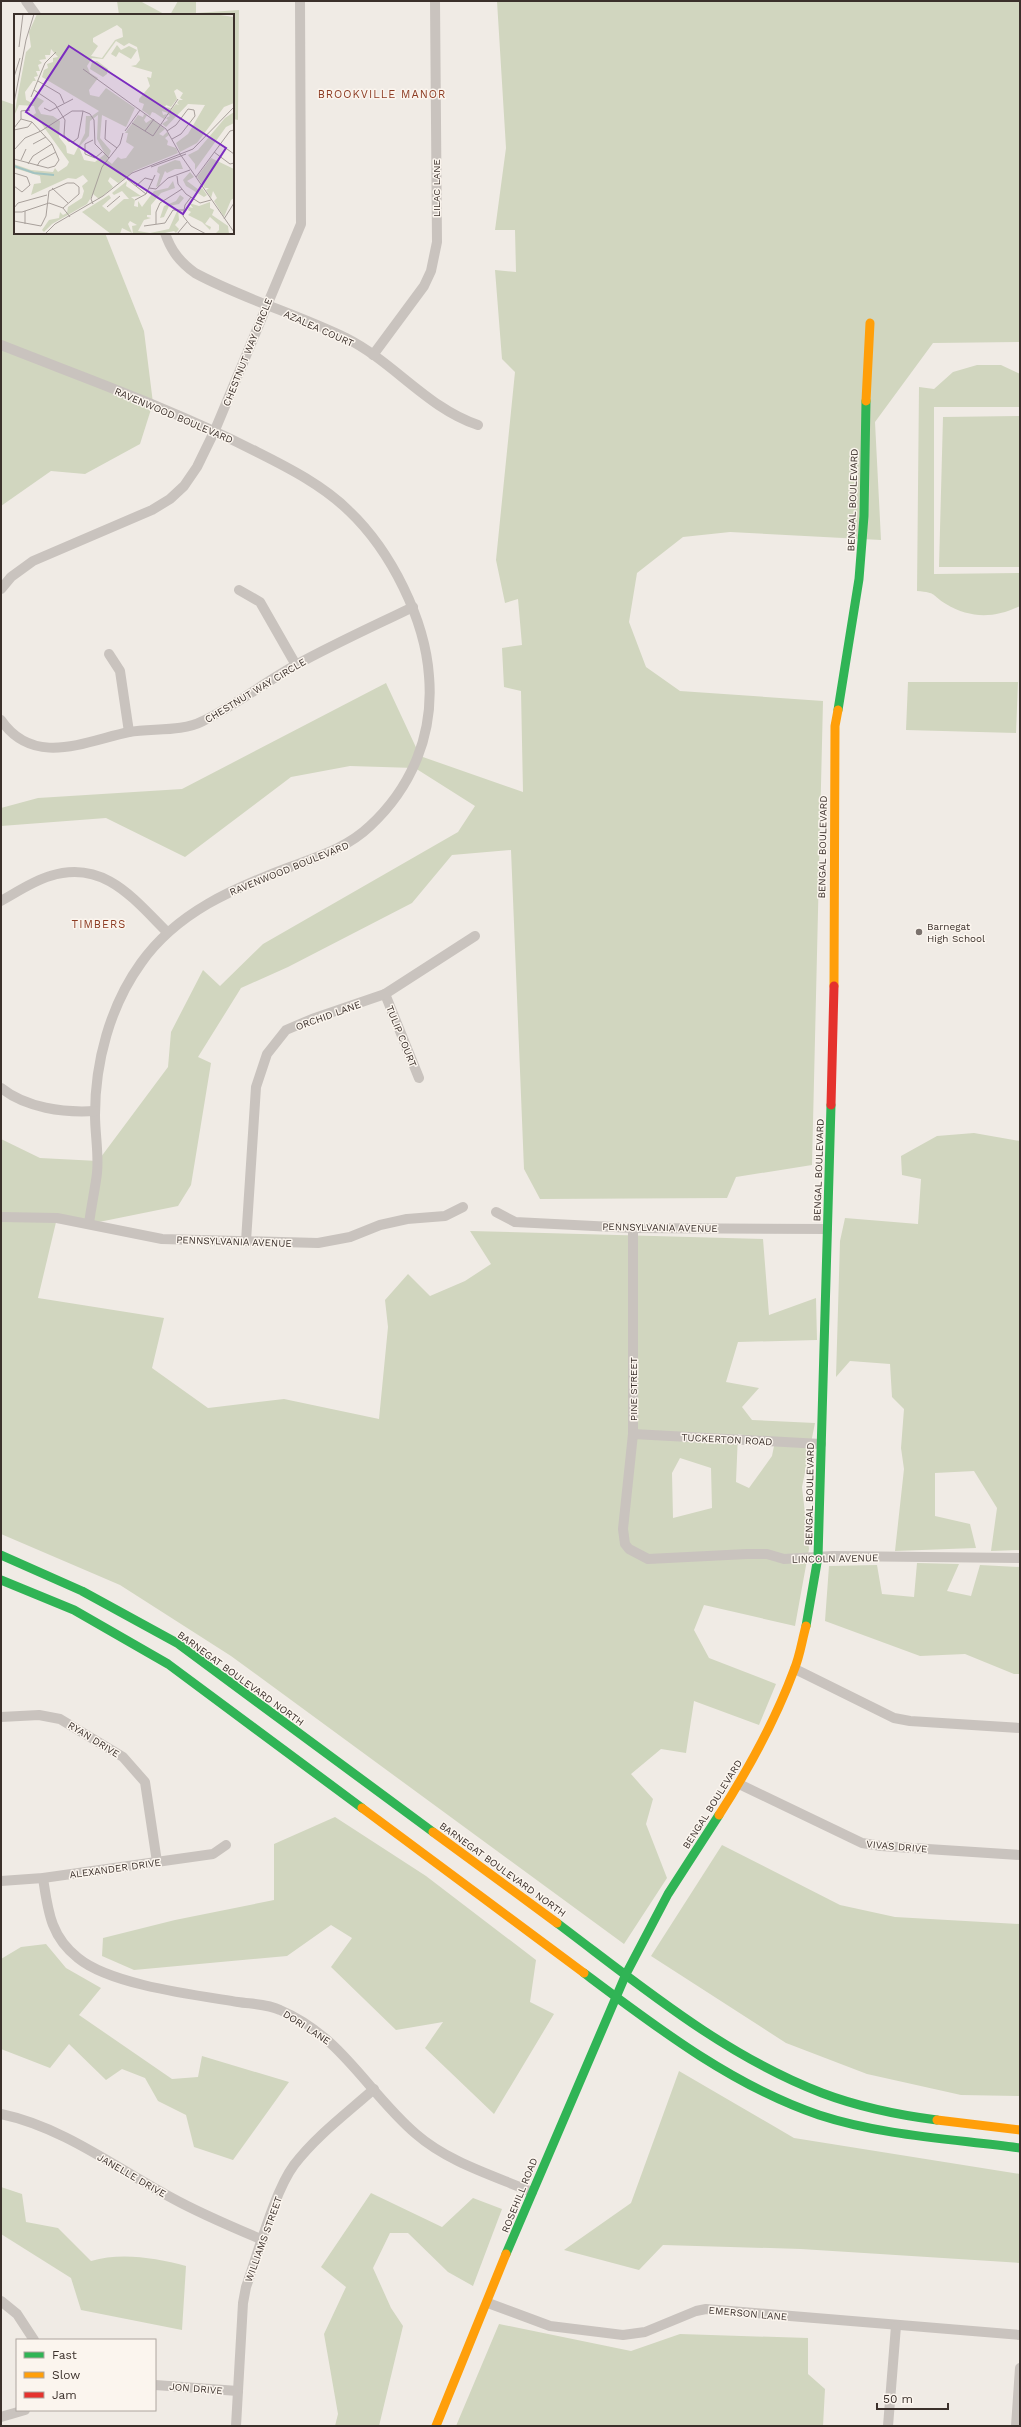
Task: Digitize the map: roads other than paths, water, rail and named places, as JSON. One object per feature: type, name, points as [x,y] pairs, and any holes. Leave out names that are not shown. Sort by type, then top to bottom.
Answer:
[{"type":"street","points":[[26,1],[35,14]]},
{"type":"street","name":"CHESTNUT WAY CIRCLE","points":[[1,589],[11,577],[33,561],[152,510],[170,499],[184,486],[197,467],[215,430],[265,305],[286,261],[301,224],[302,145],[300,1]]},
{"type":"street","name":"LILAC LANE","points":[[373,355],[424,286],[430,272],[437,242],[435,1]]},
{"type":"street","name":"AZALEA COURT","points":[[165,234],[174,253],[181,263],[195,273],[265,305],[347,338],[373,355],[459,419],[478,425]]},
{"type":"street","name":"BENGAL BOULEVARD","points":[[626,1974],[668,1894],[739,1784],[771,1723],[795,1669],[809,1612],[818,1557],[834,1020],[835,726],[859,579],[864,516],[866,372],[870,323]]},
{"type":"street","name":"RAVENWOOD BOULEVARD","points":[[1,346],[215,430],[280,463],[329,494],[350,512],[392,568],[413,607],[424,636],[428,661],[430,691],[429,715],[418,760],[391,804],[353,841],[225,894],[166,931],[140,963],[115,1010],[101,1059],[95,1111],[97,1171],[89,1224]]},
{"type":"street","points":[[239,590],[260,602],[296,665]]},
{"type":"street","name":"CHESTNUT WAY CIRCLE","points":[[1,720],[4,732],[27,742],[60,748],[81,746],[129,732],[202,722],[296,665],[413,607]]},
{"type":"street","points":[[109,654],[120,671],[129,732]]},
{"type":"street","points":[[1,901],[49,876],[68,871],[88,872],[110,881],[125,891],[166,931]]},
{"type":"street","name":"ORCHID LANE","points":[[246,1241],[256,1087],[267,1054],[286,1030],[312,1019],[385,994],[475,936]]},
{"type":"street","name":"TULIP COURT","points":[[385,994],[419,1078]]},
{"type":"street","points":[[1,1088],[14,1098],[43,1106],[75,1112],[95,1111]]},
{"type":"street","name":"PENNSYLVANIA AVENUE","points":[[1,1217],[57,1218],[162,1239],[318,1243],[350,1237],[380,1225],[407,1219],[445,1216],[463,1207]]},
{"type":"street","name":"PENNSYLVANIA AVENUE","points":[[496,1212],[515,1222],[633,1228],[827,1229]]},
{"type":"street","name":"PINE STREET","points":[[629,1548],[625,1544],[622,1528],[633,1434],[633,1228]]},
{"type":"street","name":"TUCKERTON ROAD","points":[[633,1434],[821,1444]]},
{"type":"street","name":"LINCOLN AVENUE","points":[[629,1548],[648,1559],[747,1554],[767,1554],[784,1559],[818,1557],[1020,1558]]},
{"type":"street","name":"BARNEGAT BOULEVARD NORTH","points":[[1,1555],[82,1591],[177,1643],[704,2032],[762,2067],[799,2084],[866,2107],[930,2118],[1020,2130]]},
{"type":"street","points":[[1,1580],[74,1610],[168,1664],[617,1998],[715,2065],[766,2093],[820,2115],[880,2130],[1020,2148]]},
{"type":"street","points":[[795,1669],[894,1718],[910,1721],[1020,1728]]},
{"type":"street","name":"RYAN DRIVE","points":[[1,1718],[39,1715],[60,1719],[123,1757],[145,1782],[157,1862]]},
{"type":"street","name":"VIVAS DRIVE","points":[[739,1784],[862,1843],[881,1846],[1020,1855]]},
{"type":"street","name":"ALEXANDER DRIVE","points":[[1,1881],[43,1878],[213,1854],[226,1845]]},
{"type":"street","name":"DORI LANE","points":[[43,1878],[49,1916],[58,1938],[78,1958],[94,1968],[117,1976],[170,1990],[279,2009],[307,2024],[333,2043],[414,2133],[432,2148],[532,2192]]},
{"type":"street","name":"ROSEHILL ROAD","points":[[436,2426],[488,2303],[532,2192],[617,1998],[626,1974]]},
{"type":"street","name":"WILLIAMS STREET","points":[[236,2426],[242,2303],[283,2185],[293,2167],[307,2150],[374,2089]]},
{"type":"street","name":"JANELLE DRIVE","points":[[1,2114],[22,2118],[70,2140],[172,2198],[263,2240]]},
{"type":"street","points":[[1,2301],[17,2314],[33,2339]]},
{"type":"street","name":"EMERSON LANE","points":[[488,2303],[550,2326],[623,2335],[645,2332],[696,2311],[706,2309],[896,2326],[1020,2335]]},
{"type":"street","points":[[888,2426],[896,2326]]},
{"type":"street","points":[[1016,2426],[1020,2368]]},
{"type":"street","name":"JON DRIVE","points":[[156,2385],[238,2392]]},
{"type":"street","points":[[1,2417],[22,2411]]},
{"type":"place","name":"Barnegat High School","points":[[919,932]]},
{"type":"district","name":"BROOKVILLE MANOR","points":[[382,94]]},
{"type":"district","name":"TIMBERS","points":[[99,924]]}]
